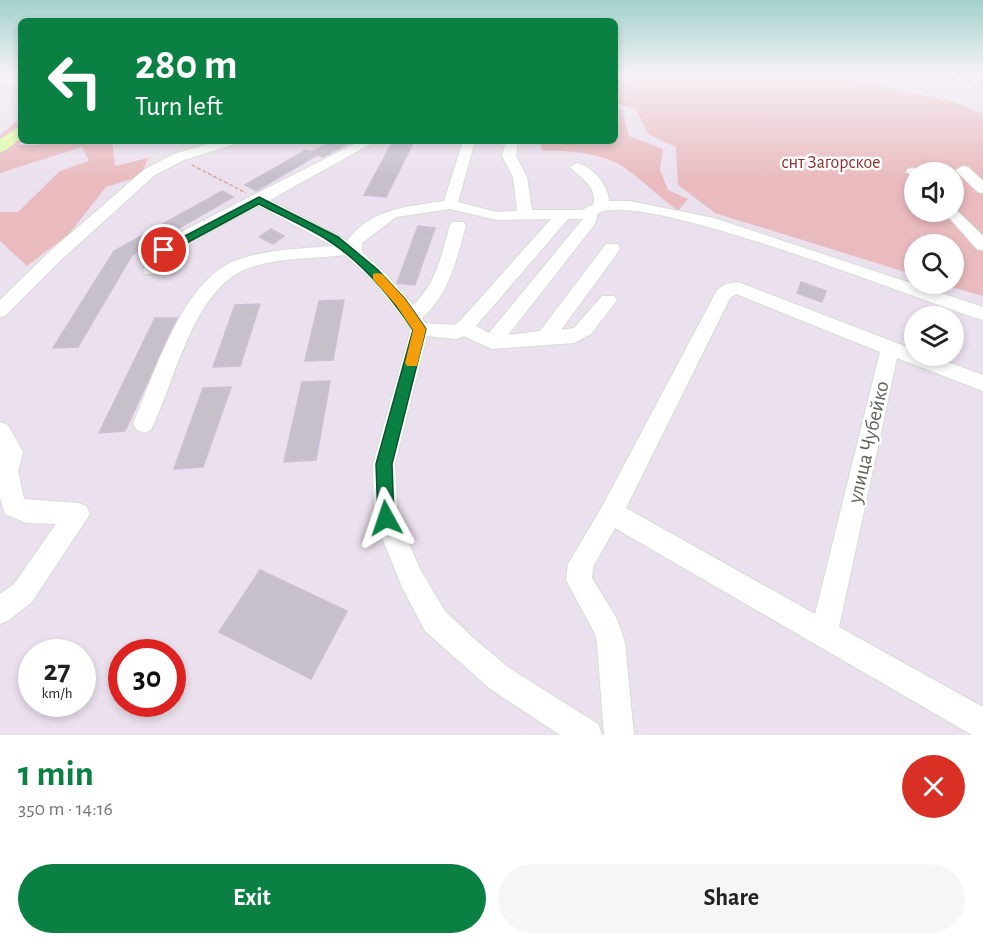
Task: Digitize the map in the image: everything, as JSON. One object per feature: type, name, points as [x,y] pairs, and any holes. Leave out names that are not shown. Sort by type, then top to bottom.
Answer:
[{"type":"street","points":[[0,311],[127,190],[150,172],[179,158],[221,144]]},
{"type":"street","points":[[151,270],[164,250],[173,243],[364,144]]},
{"type":"street","points":[[450,205],[468,144]]},
{"type":"street","points":[[511,144],[509,156],[520,171],[524,188],[525,215]]},
{"type":"street","points":[[492,342],[590,221],[603,199],[593,177],[577,167]]},
{"type":"street","points":[[964,171],[983,189]]},
{"type":"street","points":[[259,200],[334,240],[373,271],[416,323],[456,332],[465,327],[563,215]]},
{"type":"street","points":[[350,253],[359,236],[392,213],[450,205],[497,216],[563,215],[629,206],[709,221],[983,314]]},
{"type":"street","points":[[961,222],[983,245]]},
{"type":"street","points":[[458,225],[444,272],[416,323],[384,464],[383,495],[386,518],[411,578],[435,621],[499,678],[587,735]]},
{"type":"street","points":[[546,337],[612,248]]},
{"type":"street","points":[[144,424],[192,313],[221,274],[242,264],[350,253]]},
{"type":"street","points":[[619,735],[614,663],[607,629],[579,580],[581,564],[611,513],[726,290],[738,288],[983,382]]},
{"type":"street","points":[[465,327],[471,333],[492,342],[514,343],[546,337],[575,336],[582,333],[608,300]]},
{"type":"street","name":"улица Чубейко","points":[[824,634],[890,348]]},
{"type":"street","points":[[0,431],[12,452],[7,471],[13,507],[26,512],[78,514],[23,593],[0,611]]},
{"type":"street","points":[[611,513],[983,724]]},
{"type":"path","points":[[179,158],[259,200]]},
{"type":"green space","points":[[618,109],[622,110],[629,136],[663,149],[660,170],[668,190],[688,199],[678,211],[619,164],[598,156],[575,152],[542,151],[541,144],[618,144]]},
{"type":"green space","name":"снт Загорское","points":[[636,109],[972,109],[983,114],[983,296],[964,291],[964,234],[904,234],[904,272],[715,213],[678,185],[676,147],[648,134]]},
{"type":"green space","points":[[18,120],[17,145],[112,144],[115,166],[148,158],[141,176],[106,187],[69,234],[27,266],[0,241],[0,212],[18,212],[60,171],[89,161],[82,147],[0,173],[0,135]]},
{"type":"building","points":[[327,144],[347,144],[323,157],[312,152]]},
{"type":"building","points":[[391,144],[412,144],[386,197],[364,195]]},
{"type":"building","points":[[306,150],[317,155],[256,191],[245,185]]},
{"type":"building","points":[[222,191],[233,197],[132,255],[78,347],[53,348],[114,251]]},
{"type":"building","points":[[418,226],[435,228],[415,285],[397,283]]},
{"type":"building","points":[[271,229],[284,236],[273,244],[259,237]]},
{"type":"building","points":[[801,282],[826,291],[822,302],[797,293]]},
{"type":"building","points":[[344,300],[333,360],[305,361],[319,301]]},
{"type":"building","points":[[260,304],[240,366],[213,367],[235,305]]},
{"type":"building","points":[[155,318],[177,318],[125,431],[99,433]]},
{"type":"building","points":[[330,381],[316,460],[284,462],[302,382]]},
{"type":"building","points":[[231,387],[203,467],[174,469],[203,388]]},
{"type":"building","points":[[260,570],[347,611],[311,679],[219,632]]},
{"type":"waterway","points":[[0,147],[18,133]]},
{"type":"slow traffic","points":[[377,277],[401,302],[420,329],[412,363]]},
{"type":"route","points":[[164,250],[173,243],[259,200],[334,240],[373,271],[401,302],[420,329],[384,464],[383,495],[386,518]]}]
